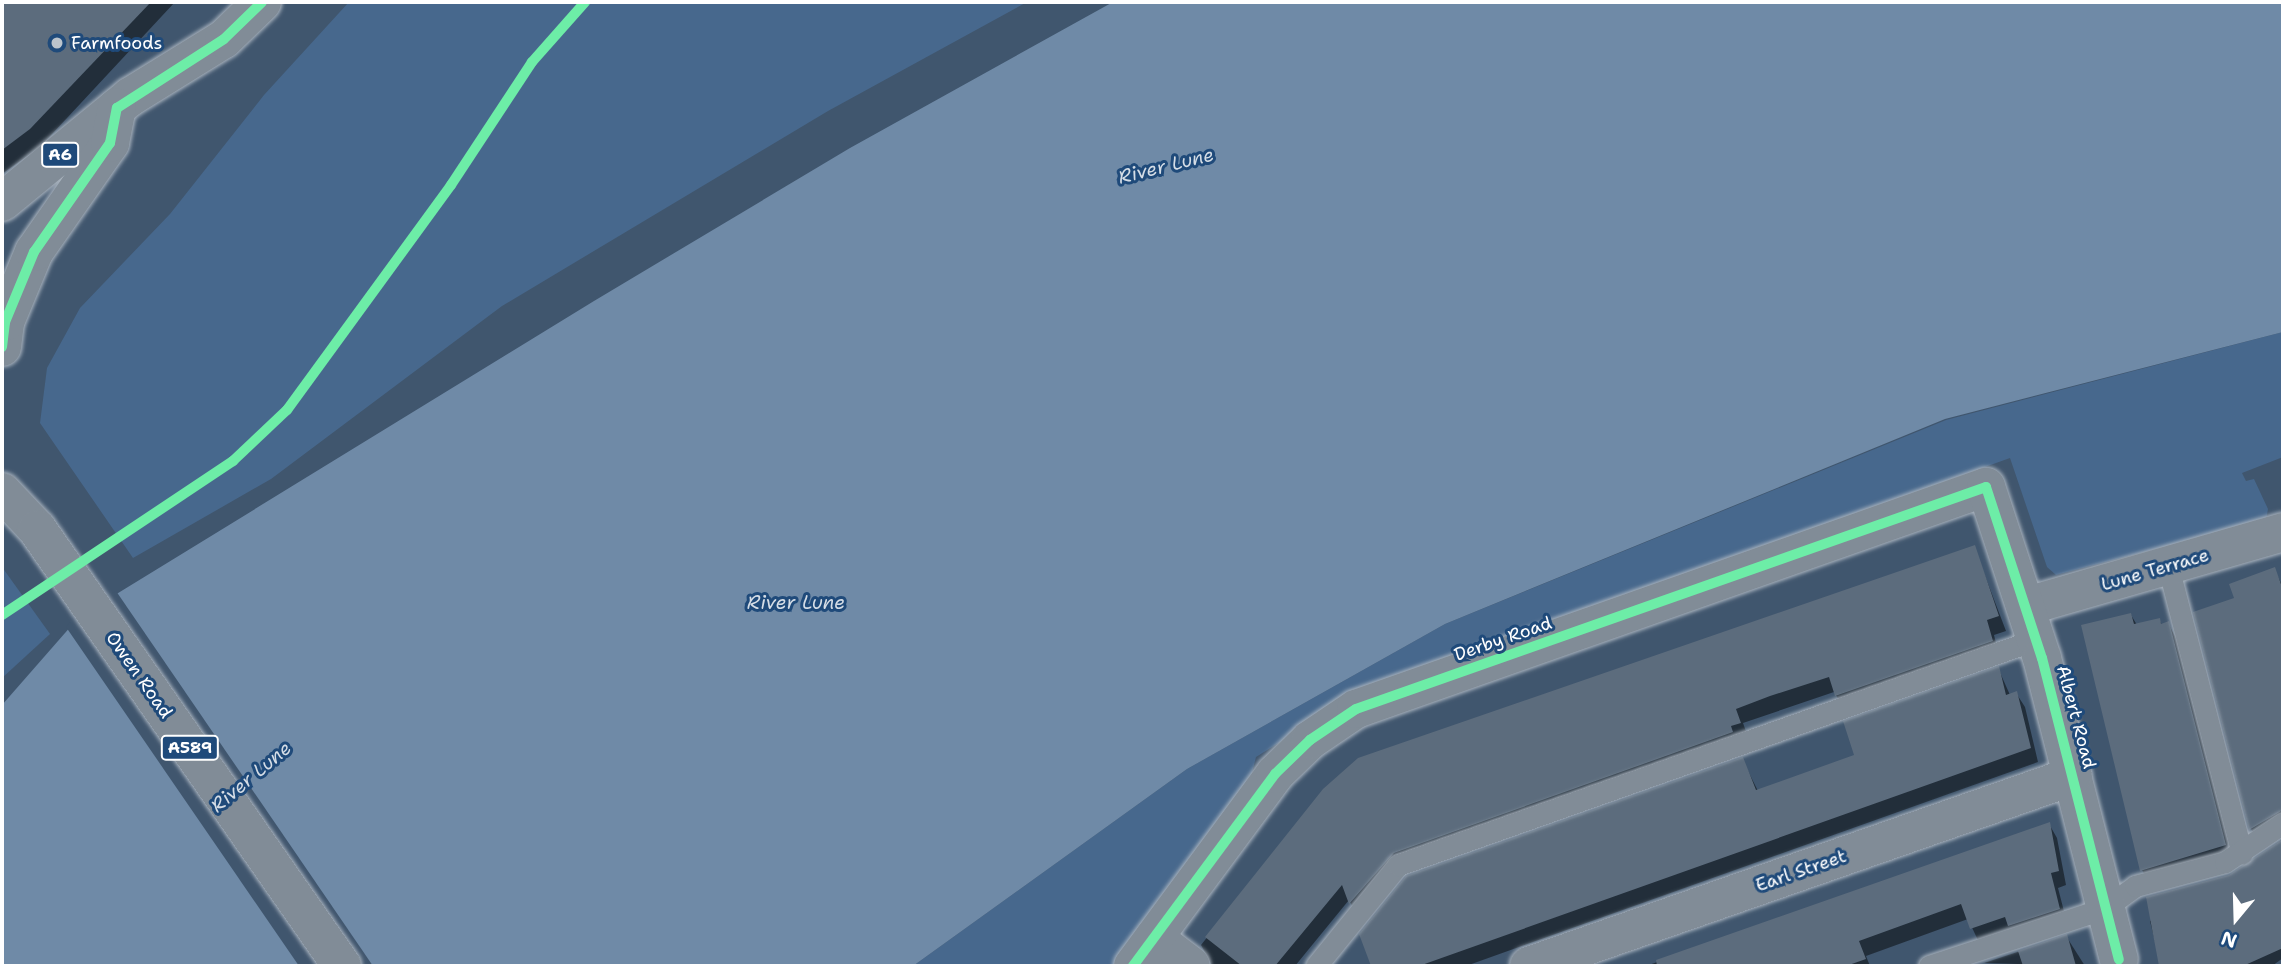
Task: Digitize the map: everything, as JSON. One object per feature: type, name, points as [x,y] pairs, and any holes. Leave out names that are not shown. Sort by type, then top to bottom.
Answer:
[{"type":"street","name":"A6","points":[[2,202],[117,108],[224,39],[262,2]]},
{"type":"street","points":[[2,347],[5,322],[34,252],[110,143],[117,108]]},
{"type":"street","name":"Owen Road","points":[[4,486],[37,529],[342,966]]},
{"type":"street","name":"Albert Road","points":[[1986,488],[2032,622],[2119,959]]},
{"type":"street","name":"Derby Road","points":[[1143,952],[1275,774],[1310,740],[1356,709],[1986,488]]},
{"type":"street","name":"Lune Terrace","points":[[2032,622],[2168,566],[2283,532]]},
{"type":"street","name":"Earl Street","points":[[1529,966],[2073,776]]},
{"type":"street","points":[[1143,952],[1191,966]]},
{"type":"lane","points":[[2168,566],[2242,854]]},
{"type":"lane","points":[[1316,966],[1398,865],[2032,622]]},
{"type":"lane","points":[[1929,966],[2105,908],[2135,886],[2242,854],[2283,824]]},
{"type":"shaded area","points":[[349,2],[1027,2],[828,111],[502,306],[271,479],[133,558],[40,423],[47,368],[80,308],[170,214],[264,95]]},
{"type":"shaded area","points":[[2283,332],[2283,457],[2242,473],[2246,481],[2254,479],[2268,509],[2266,520],[2056,575],[2047,567],[2010,458],[1621,597],[1335,708],[1256,757],[1246,796],[1112,966],[913,966],[1187,769],[1445,624],[1946,420]]},
{"type":"shaded area","points":[[2,567],[50,634],[2,678]]},
{"type":"water","name":"River Lune","points":[[1113,2],[2283,2],[2283,332],[1945,419],[1445,624],[1187,769],[913,966],[2,966],[2,705],[79,617],[594,301],[850,148]]},
{"type":"pier","points":[[116,591],[373,966],[299,966],[66,627],[77,614]]},
{"type":"building","name":"Farmfoods","points":[[2,2],[151,2],[30,129],[2,150]]},
{"type":"building","points":[[1975,545],[1999,616],[1987,620],[1993,641],[1835,696],[1829,677],[1770,696],[1736,709],[1741,723],[1731,726],[1733,732],[1394,853],[1349,904],[1342,885],[1275,966],[1242,966],[1205,937],[1323,789],[1358,758]]},
{"type":"building","points":[[2275,567],[2283,590],[2283,810],[2249,830],[2193,612],[2234,598],[2229,584]]},
{"type":"building","points":[[2131,613],[2134,624],[2160,618],[2161,624],[2169,621],[2226,845],[2140,871],[2081,625]]},
{"type":"building","points":[[1999,666],[2006,695],[2017,691],[2031,748],[1419,966],[1371,966],[1359,934],[1406,876],[1743,757],[1756,790],[1854,755],[1843,721]]},
{"type":"building","points":[[2050,822],[2059,871],[2051,873],[2060,909],[2008,926],[2005,917],[1970,929],[1961,904],[1859,941],[1866,959],[1846,966],[1657,966],[1656,960]]},
{"type":"building","points":[[2283,839],[2283,948],[2243,966],[2159,966],[2146,897],[2229,875]]},
{"type":"building","points":[[2067,934],[2076,966],[2023,966],[2018,951]]},
{"type":"cycle path","points":[[2,347],[5,322],[34,252],[110,143],[117,108],[224,39],[262,2]]},
{"type":"cycle path","points":[[2,615],[233,461],[287,410],[451,185],[532,62],[585,2]]},
{"type":"cycle path","points":[[1133,966],[1275,774],[1310,740],[1356,709],[1986,487],[2042,658],[2119,959]]},
{"type":"place","name":"Farmfoods","points":[[57,43]]}]
